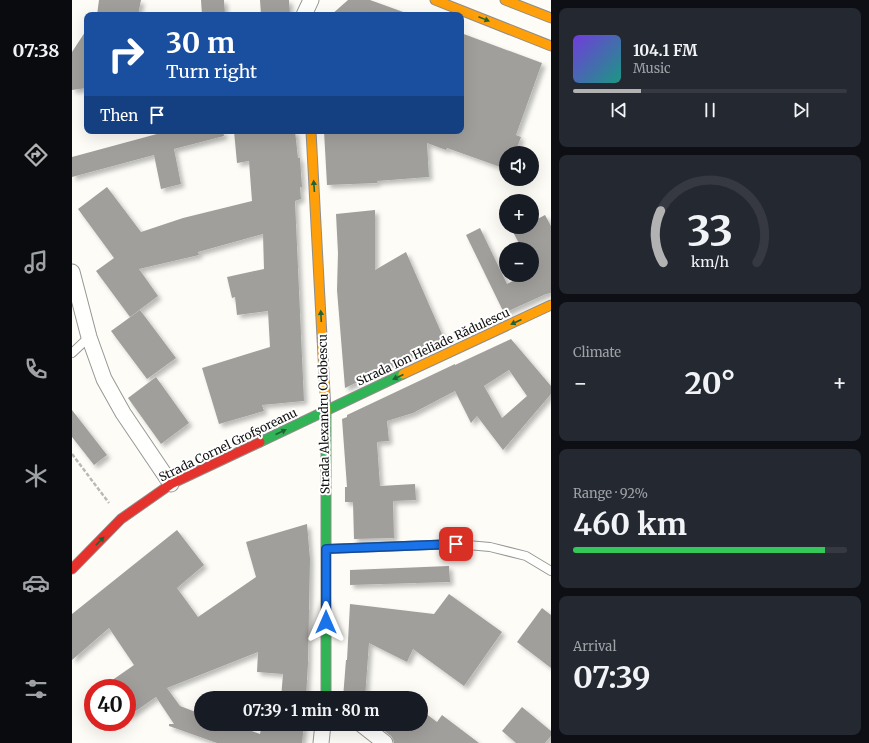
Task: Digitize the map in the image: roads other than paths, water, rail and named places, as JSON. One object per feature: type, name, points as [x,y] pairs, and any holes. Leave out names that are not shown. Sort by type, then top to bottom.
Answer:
[{"type":"street","points":[[302,0],[304,12]]},
{"type":"street","points":[[305,12],[311,0]]},
{"type":"street","points":[[435,0],[551,46]]},
{"type":"street","points":[[505,0],[551,18]]},
{"type":"street","name":"Strada Alexandru Odobescu","points":[[311,134],[326,410],[327,691]]},
{"type":"street","points":[[72,272],[89,337],[104,379],[122,413],[171,484]]},
{"type":"street","name":"Strada Ion Heliade Rădulescu","points":[[326,410],[551,305]]},
{"type":"street","name":"Strada Cornel Grofșoreanu","points":[[72,569],[121,519],[171,484],[326,410]]},
{"type":"street","points":[[321,743],[322,731]]},
{"type":"street","points":[[370,731],[385,743]]},
{"type":"lane","points":[[72,353],[89,337]]},
{"type":"lane","points":[[326,549],[456,544],[490,547],[526,556],[551,571]]}]
